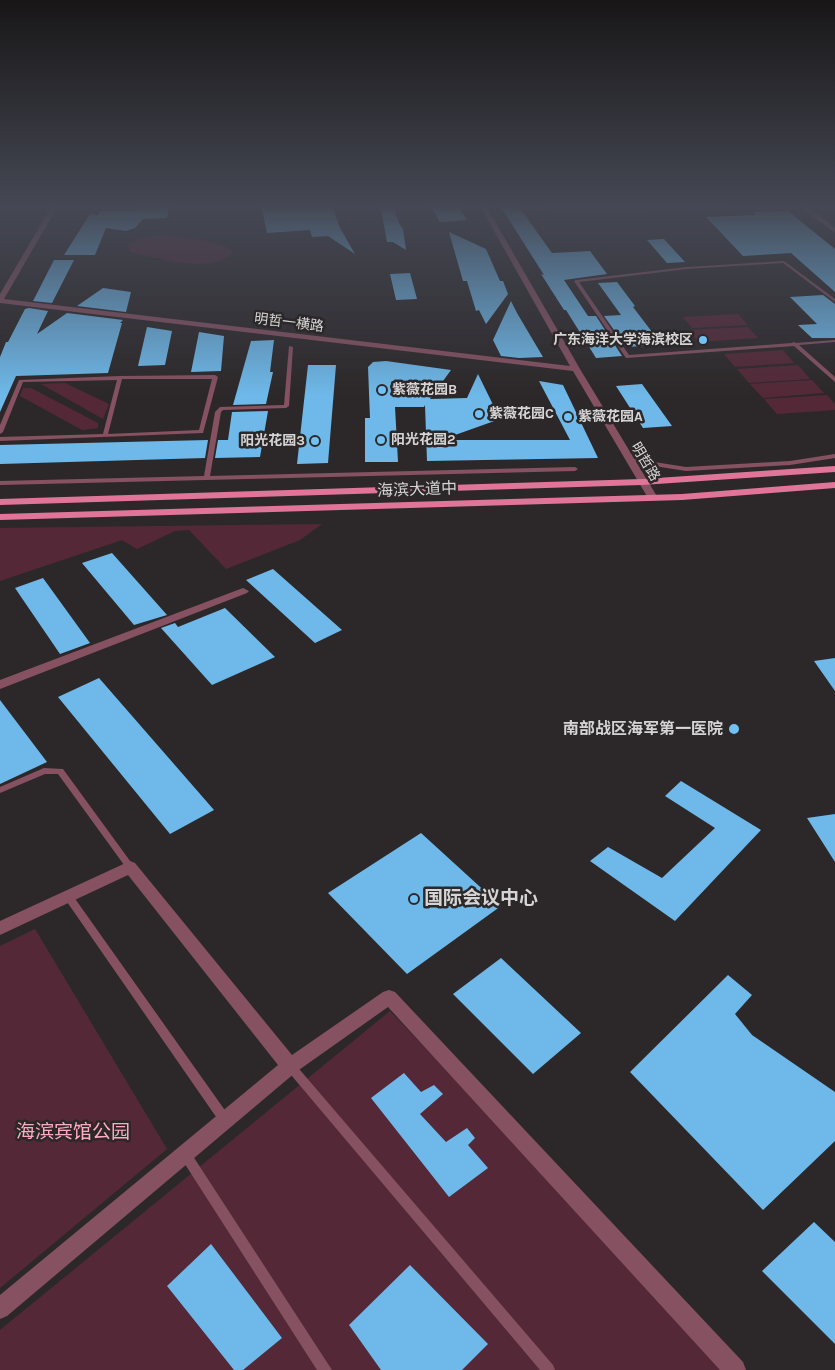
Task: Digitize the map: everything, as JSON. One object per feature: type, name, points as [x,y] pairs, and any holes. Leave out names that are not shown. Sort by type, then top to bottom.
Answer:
[{"type":"main road","name":"海滨大道中","points":[[0,502],[642,482],[835,469]]},
{"type":"main road","name":"海滨大道中","points":[[0,517],[653,498],[835,485]]},
{"type":"street","points":[[0,300],[19,268]]},
{"type":"street","name":"明哲路","points":[[518,268],[576,370],[653,498]]},
{"type":"street","name":"明哲一横路","points":[[0,300],[576,370]]},
{"type":"street","points":[[0,685],[243,591]]},
{"type":"street","points":[[0,928],[130,867],[290,1066]]},
{"type":"street","points":[[0,1310],[290,1066],[389,997],[735,1370]]},
{"type":"lane","points":[[688,268],[576,281],[628,357],[835,341]]},
{"type":"lane","points":[[792,268],[835,301]]},
{"type":"lane","points":[[794,343],[835,380]]},
{"type":"lane","points":[[207,477],[218,412],[222,408],[286,406],[291,347]]},
{"type":"lane","points":[[0,432],[21,381],[215,377],[201,432],[0,439]]},
{"type":"lane","points":[[105,436],[120,378]]},
{"type":"lane","points":[[629,460],[686,469],[790,463],[835,456]]},
{"type":"lane","points":[[0,482],[575,468]]},
{"type":"lane","points":[[0,790],[44,772],[60,771],[130,867]]},
{"type":"lane","points":[[68,896],[225,1120]]},
{"type":"lane","points":[[290,1066],[548,1370]]},
{"type":"lane","points":[[185,1154],[325,1370]]},
{"type":"green space","points":[[738,314],[748,325],[692,328],[683,317]]},
{"type":"green space","points":[[748,327],[758,338],[699,342],[688,330]]},
{"type":"green space","points":[[783,350],[794,363],[735,367],[724,354]]},
{"type":"green space","points":[[798,365],[810,379],[749,383],[737,369]]},
{"type":"green space","points":[[812,380],[824,393],[763,398],[750,384]]},
{"type":"green space","points":[[65,383],[109,404],[103,419],[41,384]]},
{"type":"green space","points":[[23,388],[31,388],[98,423],[98,428],[82,430],[20,396]]},
{"type":"green space","points":[[827,395],[835,404],[835,410],[777,414],[764,399]]},
{"type":"green space","points":[[322,524],[300,540],[226,569],[189,530],[175,531],[137,549],[122,540],[0,581],[0,528]]},
{"type":"green space","name":"海滨宾馆公园","points":[[35,929],[167,1149],[0,1288],[0,946]]},
{"type":"green space","points":[[390,1011],[731,1370],[0,1370],[0,1330]]},
{"type":"building","points":[[50,268],[70,268],[52,303],[33,301]]},
{"type":"building","points":[[459,268],[494,268],[500,281],[503,281],[508,294],[486,324],[479,310],[476,311],[467,281],[463,281]]},
{"type":"building","points":[[540,268],[603,268],[607,274],[564,280],[588,316],[596,316],[622,356],[596,358],[541,274],[544,275]]},
{"type":"building","points":[[808,268],[835,268],[835,292]]},
{"type":"building","points":[[410,273],[417,299],[396,300],[390,274]]},
{"type":"building","points":[[617,282],[635,306],[633,307],[662,345],[626,347],[604,316],[621,315],[598,283]]},
{"type":"building","points":[[103,288],[131,292],[126,312],[77,306]]},
{"type":"building","points":[[823,295],[835,304],[835,338],[812,338],[798,325],[817,324],[790,297]]},
{"type":"building","points":[[511,301],[543,357],[519,358],[501,356],[493,340]]},
{"type":"building","points":[[25,309],[48,311],[37,334],[67,313],[123,320],[120,323],[122,323],[108,373],[16,376],[0,412],[0,357],[6,342],[8,342]]},
{"type":"building","points":[[147,327],[172,331],[165,365],[138,366]]},
{"type":"building","points":[[199,332],[224,336],[221,371],[191,372]]},
{"type":"building","points":[[274,340],[270,372],[273,372],[266,404],[233,405],[251,341]]},
{"type":"building","points":[[386,361],[451,370],[430,399],[467,398],[478,374],[500,419],[441,440],[570,440],[539,381],[563,385],[598,458],[427,461],[425,405],[424,407],[395,407],[398,462],[365,462],[365,418],[370,418],[368,367],[373,362]]},
{"type":"building","points":[[308,365],[336,365],[328,463],[297,464]]},
{"type":"building","points":[[642,384],[672,426],[643,428],[616,386]]},
{"type":"building","points":[[268,411],[260,457],[215,458],[218,440],[228,440],[232,412]]},
{"type":"building","points":[[208,440],[205,458],[0,464],[0,445]]},
{"type":"building","points":[[112,553],[167,615],[134,625],[82,563]]},
{"type":"building","points":[[273,569],[342,630],[315,643],[246,580]]},
{"type":"building","points":[[43,578],[90,643],[60,654],[15,588]]},
{"type":"building","points":[[225,608],[275,657],[212,685],[161,628],[175,623],[178,627]]},
{"type":"building","points":[[835,658],[835,691],[814,661]]},
{"type":"building","points":[[99,678],[214,810],[170,834],[58,697]]},
{"type":"building","points":[[0,700],[47,762],[0,784]]},
{"type":"building","points":[[681,781],[761,830],[675,921],[590,861],[608,847],[662,878],[715,828],[665,796]]},
{"type":"building","points":[[835,814],[835,862],[807,818]]},
{"type":"building","name":"国际会议中心","points":[[421,833],[501,906],[407,974],[328,893]]},
{"type":"building","points":[[501,958],[581,1033],[533,1074],[453,994]]},
{"type":"building","points":[[728,975],[752,995],[735,1014],[752,1035],[835,1092],[835,1141],[763,1210],[630,1072]]},
{"type":"building","points":[[404,1073],[421,1092],[434,1085],[443,1094],[420,1114],[446,1142],[467,1128],[475,1138],[468,1145],[488,1168],[449,1197],[371,1098]]},
{"type":"building","points":[[814,1222],[835,1242],[835,1344],[762,1271]]},
{"type":"building","points":[[211,1244],[282,1338],[243,1370],[234,1370],[167,1286]]},
{"type":"building","points":[[410,1265],[488,1344],[462,1370],[381,1370],[349,1325]]},
{"type":"place","name":"广东海洋大学海滨校区","points":[[703,340]]},
{"type":"place","name":"紫薇花园B","points":[[382,390]]},
{"type":"place","name":"紫薇花园C","points":[[479,414]]},
{"type":"place","name":"紫薇花园A","points":[[568,417]]},
{"type":"place","name":"阳光花园2","points":[[381,440]]},
{"type":"place","name":"阳光花园3","points":[[315,441]]},
{"type":"place","name":"南部战区海军第一医院","points":[[734,729]]},
{"type":"place","name":"国际会议中心","points":[[414,899]]}]
